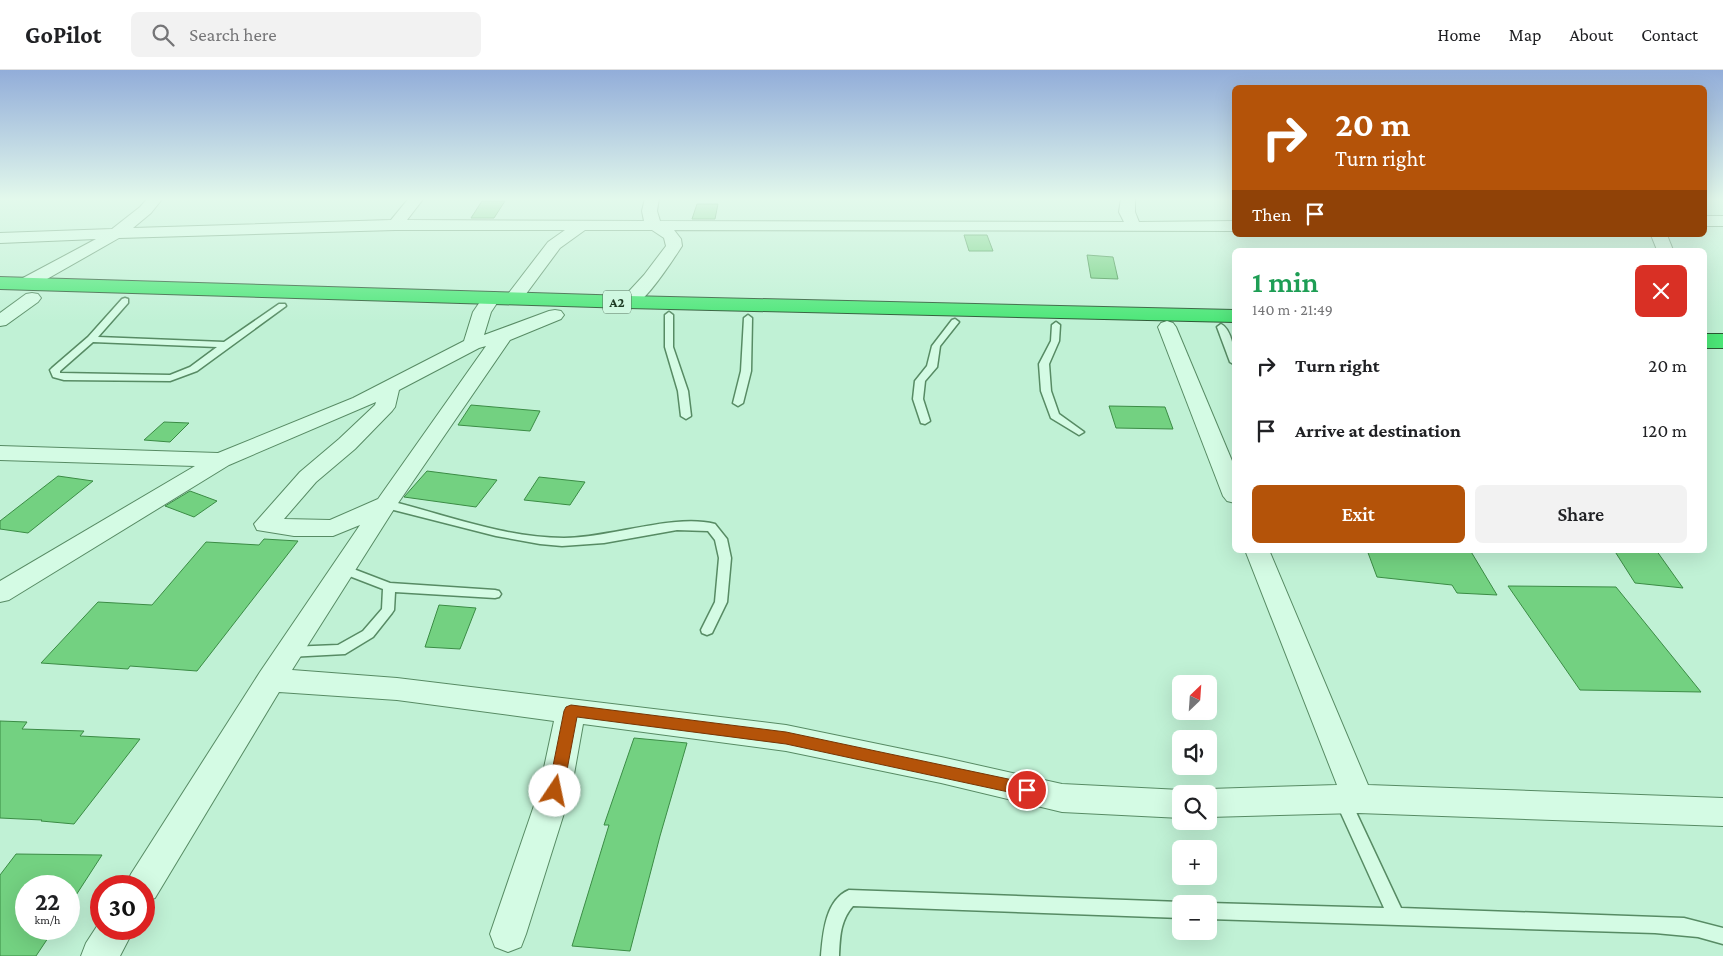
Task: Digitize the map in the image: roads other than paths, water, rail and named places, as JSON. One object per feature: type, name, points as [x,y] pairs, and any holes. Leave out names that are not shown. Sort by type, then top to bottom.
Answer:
[{"type":"highway","name":"A2","points":[[0,283],[29,291],[125,301],[282,306],[487,304],[514,298],[628,302],[842,305],[1230,324]]},
{"type":"highway","name":"A2","points":[[0,297],[29,291],[487,304],[555,315],[669,315],[1167,327],[1230,324]]},
{"type":"highway","points":[[1707,329],[1723,330]]},
{"type":"highway","points":[[1707,341],[1723,342]]},
{"type":"street","points":[[0,321],[29,291],[106,239]]},
{"type":"street","points":[[514,298],[554,245],[562,239]]},
{"type":"street","points":[[628,302],[650,279],[674,246],[673,239]]},
{"type":"street","points":[[472,344],[487,304]]},
{"type":"street","points":[[4,588],[221,460],[389,388],[472,344],[503,336],[555,315]]},
{"type":"street","points":[[1167,327],[1232,489]]},
{"type":"street","points":[[149,875],[270,680],[386,504],[503,336]]},
{"type":"street","points":[[386,504],[333,528],[294,528],[266,524],[308,477],[347,444],[385,407],[389,388]]},
{"type":"street","points":[[0,453],[221,460]]},
{"type":"street","points":[[1258,553],[1350,800]]},
{"type":"street","points":[[270,680],[397,690],[786,738],[942,770],[1062,798],[1172,804]]},
{"type":"street","points":[[508,934],[555,791],[571,711]]},
{"type":"street","points":[[1217,803],[1350,800],[1723,812]]},
{"type":"street","points":[[99,956],[109,940]]},
{"type":"lane","points":[[125,301],[91,339],[56,370],[56,375],[64,377],[170,378],[189,373],[225,345],[282,306]]},
{"type":"lane","points":[[669,315],[669,347],[683,391],[686,416]]},
{"type":"lane","points":[[738,402],[746,371],[748,318]]},
{"type":"lane","points":[[925,421],[918,400],[920,381],[932,367],[936,346],[955,322]]},
{"type":"lane","points":[[1230,324],[1232,339]]},
{"type":"lane","points":[[1056,325],[1055,341],[1044,364],[1046,391],[1055,416],[1079,432]]},
{"type":"lane","points":[[91,339],[225,345]]},
{"type":"lane","points":[[386,504],[508,535],[562,542],[604,539],[674,527],[710,527],[721,539],[725,558],[721,602],[707,630]]},
{"type":"lane","points":[[343,569],[389,587],[494,594]]},
{"type":"lane","points":[[289,652],[340,650],[368,634],[388,610],[389,587]]},
{"type":"lane","points":[[1350,800],[1396,916]]},
{"type":"lane","points":[[830,956],[833,922],[841,907],[849,898],[1172,910]]},
{"type":"lane","points":[[1217,911],[1642,925],[1708,930],[1723,936]]}]
